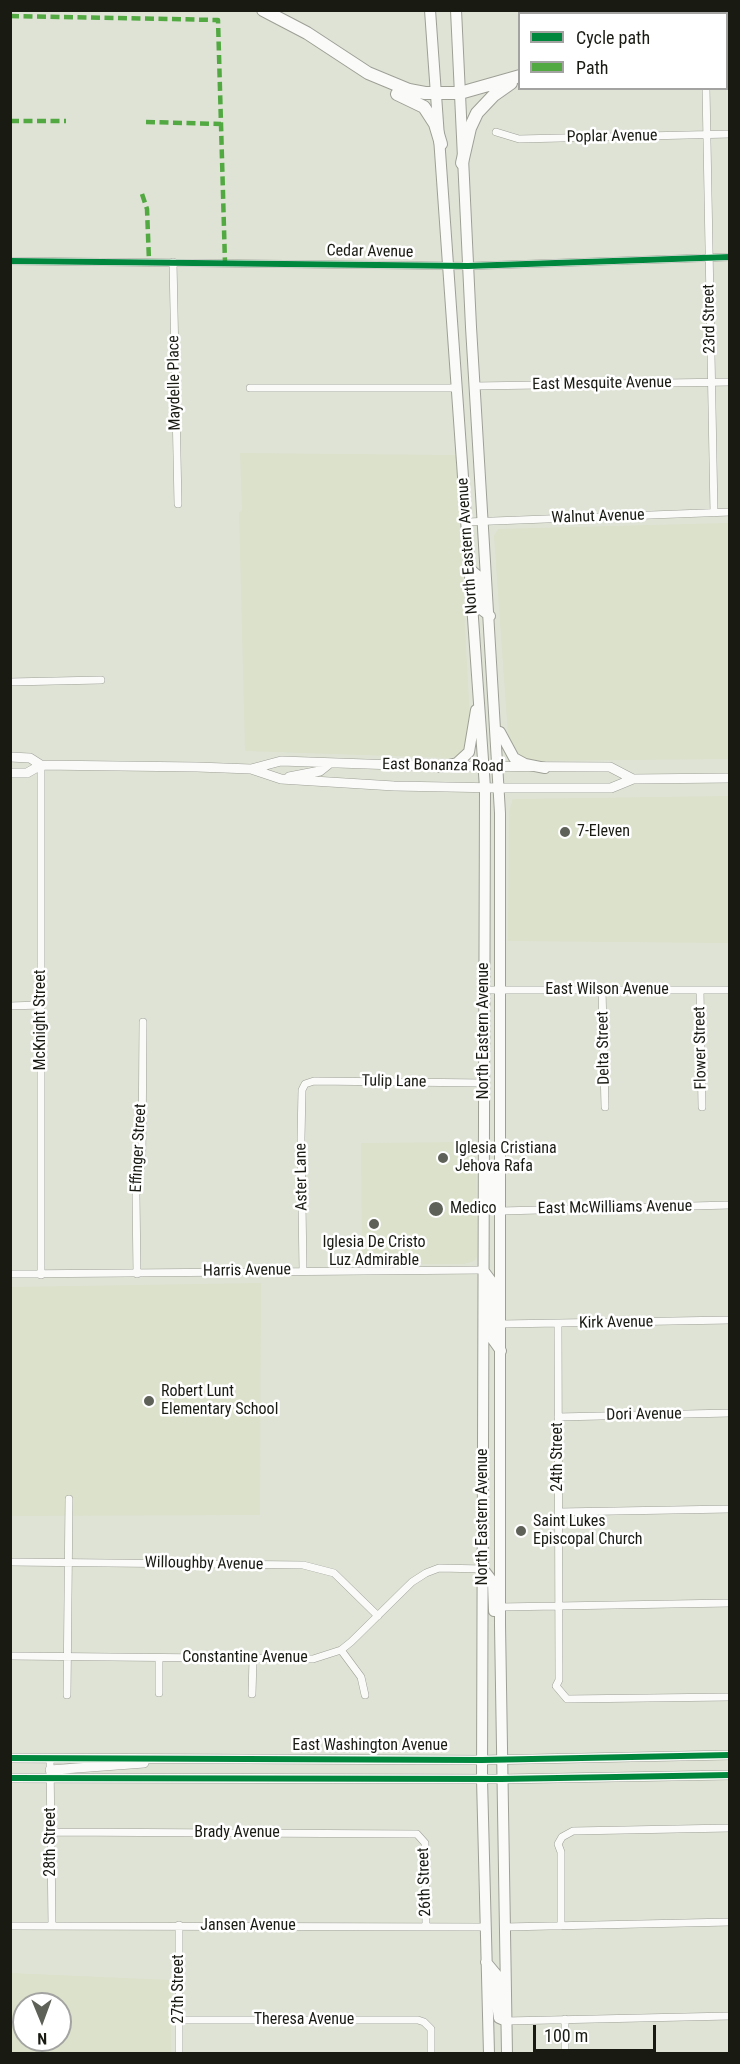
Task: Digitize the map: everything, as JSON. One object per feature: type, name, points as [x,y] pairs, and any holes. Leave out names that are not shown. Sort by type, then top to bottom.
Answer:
[{"type":"highway","points":[[263,10],[307,33],[368,73],[400,88],[437,94],[460,93],[518,77]]},
{"type":"highway","points":[[368,73],[374,84],[424,107],[435,124],[441,144]]},
{"type":"highway","points":[[462,163],[470,128],[477,113],[494,95],[518,78]]},
{"type":"main road","name":"North Eastern Avenue","points":[[430,10],[485,788],[482,1779],[489,2054]]},
{"type":"main road","name":"North Eastern Avenue","points":[[456,10],[462,163],[499,788],[502,1324],[500,1625],[507,2054]]},
{"type":"main road","points":[[470,569],[479,577],[482,610],[490,616]]},
{"type":"main road","points":[[440,767],[457,763],[469,752],[479,698]]},
{"type":"main road","points":[[497,726],[514,758],[525,764],[545,768]]},
{"type":"main road","name":"East Bonanza Road","points":[[10,757],[30,758],[41,765]]},
{"type":"main road","name":"East Bonanza Road","points":[[10,773],[27,773],[41,765],[251,769],[281,761],[440,767],[610,767],[633,779]]},
{"type":"main road","points":[[281,779],[320,771],[330,763]]},
{"type":"main road","name":"East Bonanza Road","points":[[251,769],[281,779],[384,786],[485,788],[611,788],[633,779],[729,778]]},
{"type":"main road","points":[[484,1134],[494,1206],[501,1211]]},
{"type":"main road","points":[[483,1270],[492,1281],[491,1337],[501,1352]]},
{"type":"main road","points":[[483,1569],[493,1582],[493,1610],[500,1625]]},
{"type":"main road","name":"East Washington Avenue","points":[[10,1758],[501,1760],[729,1755]]},
{"type":"main road","points":[[51,1774],[128,1766],[176,1758]]},
{"type":"main road","name":"East Washington Avenue","points":[[10,1778],[51,1774],[482,1779],[729,1775]]},
{"type":"main road","points":[[486,1962],[496,1974],[498,2011],[500,2018],[506,2021]]},
{"type":"street","name":"23rd Street","points":[[706,90],[714,513]]},
{"type":"street","name":"Poplar Avenue","points":[[496,132],[519,139],[729,134]]},
{"type":"street","name":"Cedar Avenue","points":[[10,261],[468,266],[729,256]]},
{"type":"street","name":"Maydelle Place","points":[[173,262],[178,504]]},
{"type":"street","name":"East Mesquite Avenue","points":[[475,386],[729,382]]},
{"type":"street","points":[[250,388],[457,388]]},
{"type":"street","name":"Walnut Avenue","points":[[467,522],[729,512]]},
{"type":"street","points":[[10,682],[101,681]]},
{"type":"street","name":"McKnight Street","points":[[41,765],[41,1275]]},
{"type":"street","name":"Delta Street","points":[[602,989],[605,1107]]},
{"type":"street","name":"East Wilson Avenue","points":[[484,990],[729,990]]},
{"type":"street","name":"Flower Street","points":[[700,990],[702,1107]]},
{"type":"street","points":[[10,1006],[40,1005]]},
{"type":"street","name":"Effinger Street","points":[[137,1274],[136,1195],[142,1158],[143,1022]]},
{"type":"street","name":"Tulip Lane","points":[[305,1084],[314,1082],[484,1083]]},
{"type":"street","name":"Aster Lane","points":[[303,1270],[301,1138],[302,1090],[305,1084]]},
{"type":"street","name":"East McWilliams Avenue","points":[[501,1211],[729,1205]]},
{"type":"street","name":"Harris Avenue","points":[[10,1275],[303,1270],[483,1270]]},
{"type":"street","name":"Kirk Avenue","points":[[502,1324],[729,1320]]},
{"type":"street","name":"24th Street","points":[[558,1324],[559,1680],[556,1686],[567,1699],[729,1697]]},
{"type":"street","name":"Dori Avenue","points":[[558,1417],[729,1413]]},
{"type":"street","points":[[67,1695],[69,1499]]},
{"type":"street","points":[[558,1512],[729,1509]]},
{"type":"street","name":"Willoughby Avenue","points":[[10,1562],[320,1567],[334,1573],[378,1616]]},
{"type":"street","name":"Constantine Avenue","points":[[10,1656],[313,1659],[341,1650],[412,1582],[426,1573],[439,1568],[483,1569]]},
{"type":"street","points":[[500,1607],[729,1603]]},
{"type":"street","points":[[341,1650],[361,1677],[365,1695]]},
{"type":"street","points":[[159,1658],[159,1693]]},
{"type":"street","points":[[252,1694],[253,1659]]},
{"type":"street","name":"28th Street","points":[[50,1758],[52,1926]]},
{"type":"street","points":[[561,1926],[561,1852],[558,1844],[562,1837],[573,1831],[729,1828]]},
{"type":"street","name":"Brady Avenue","points":[[51,1832],[417,1834],[423,1838]]},
{"type":"street","name":"26th Street","points":[[423,1838],[425,1843],[426,1926]]},
{"type":"street","points":[[505,1927],[729,1923]]},
{"type":"street","name":"27th Street","points":[[179,1925],[179,2054]]},
{"type":"street","name":"Jansen Avenue","points":[[10,1926],[485,1927]]},
{"type":"street","points":[[506,2021],[729,2016]]},
{"type":"street","name":"Theresa Avenue","points":[[179,2019],[418,2020],[428,2025],[431,2054]]},
{"type":"street","points":[[565,2019],[566,2054]]},
{"type":"shaded area","points":[[240,453],[456,455],[470,722],[467,747],[461,754],[450,758],[245,751],[239,512],[242,511]]},
{"type":"shaded area","points":[[728,523],[729,759],[530,761],[515,753],[508,736],[494,536],[498,529]]},
{"type":"shaded area","points":[[729,796],[729,943],[508,941],[509,811],[513,799]]},
{"type":"shaded area","points":[[476,1142],[477,1257],[474,1261],[464,1264],[362,1264],[361,1143]]},
{"type":"shaded area","name":"Robert Lunt Elementary School","points":[[261,1283],[260,1515],[11,1516],[11,1287]]},
{"type":"shaded area","points":[[10,1973],[171,1980],[171,2053],[12,2053]]},
{"type":"marked path","points":[[10,16],[218,20],[225,263]]},
{"type":"marked path","points":[[10,121],[66,121]]},
{"type":"marked path","points":[[146,122],[221,124]]},
{"type":"marked path","points":[[142,194],[147,209],[149,261]]},
{"type":"cycle path","points":[[10,261],[468,266],[730,257]]},
{"type":"cycle path","points":[[10,1758],[482,1760],[730,1755]]},
{"type":"cycle path","points":[[10,1778],[501,1779],[730,1775]]},
{"type":"place","name":"7-Eleven","points":[[565,832]]},
{"type":"place","name":"Iglesia Cristiana Jehova Rafa","points":[[443,1158]]},
{"type":"place","name":"Medico","points":[[436,1209]]},
{"type":"place","name":"Iglesia De Cristo Luz Admirable","points":[[374,1224]]},
{"type":"place","name":"Robert Lunt Elementary School","points":[[149,1401]]},
{"type":"place","name":"Saint Lukes Episcopal Church","points":[[521,1531]]}]
